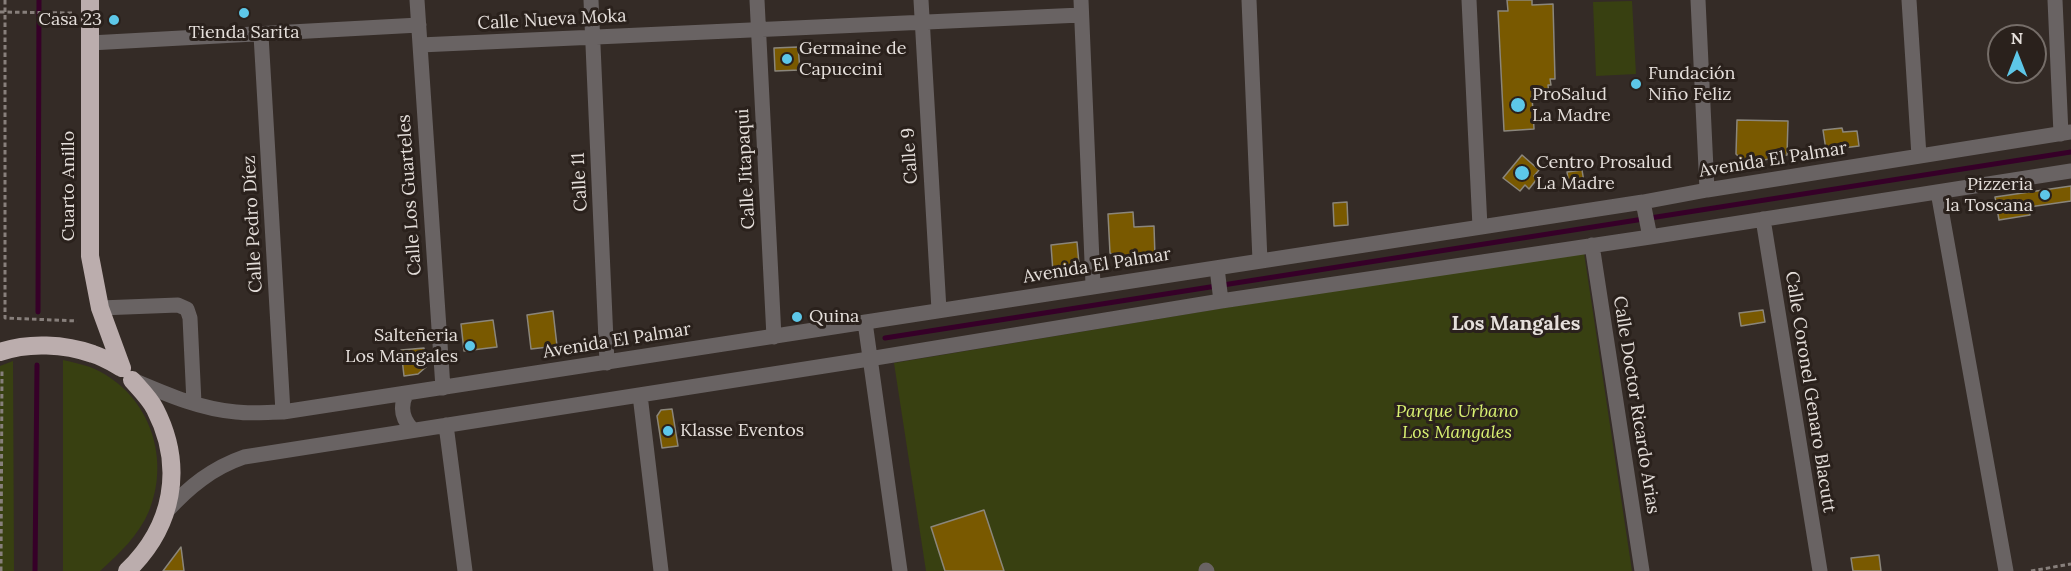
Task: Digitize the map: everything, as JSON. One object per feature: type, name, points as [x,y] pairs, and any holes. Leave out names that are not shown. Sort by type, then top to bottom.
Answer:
[{"type":"highway","name":"Cuarto Anillo","points":[[90,0],[90,256],[100,308],[127,374]]},
{"type":"highway","points":[[2,351],[42,345],[92,353],[127,374],[155,408],[168,440],[173,476],[167,511],[157,536],[127,571]]},
{"type":"street","name":"Calle Los Guarteles","points":[[417,0],[443,388]]},
{"type":"street","name":"Calle 11","points":[[591,0],[608,363]]},
{"type":"street","name":"Calle Jitapaqui","points":[[757,0],[774,337]]},
{"type":"street","name":"Calle 9","points":[[921,0],[939,310]]},
{"type":"street","points":[[1249,0],[1260,261]]},
{"type":"street","points":[[1469,0],[1480,227]]},
{"type":"street","points":[[1698,0],[1707,190]]},
{"type":"street","points":[[1909,0],[1919,156]]},
{"type":"street","points":[[2055,0],[2066,133]]},
{"type":"street","points":[[1081,8],[1093,285]]},
{"type":"street","name":"Calle Nueva Moka","points":[[420,45],[921,23],[1081,8]]},
{"type":"street","points":[[90,43],[419,25]]},
{"type":"street","name":"Calle Pedro Díez","points":[[261,34],[284,412]]},
{"type":"street","name":"Avenida El Palmar","points":[[127,374],[194,403],[238,412],[284,412],[774,337],[1093,285],[1217,272],[1260,261],[1480,227],[1644,206],[1707,190],[2066,133]]},
{"type":"street","points":[[167,511],[188,490],[217,467],[243,457],[869,359],[1220,296],[1592,245],[1649,232],[1763,219],[2071,171]]},
{"type":"street","points":[[1938,192],[2006,571]]},
{"type":"street","points":[[1644,206],[1649,232]]},
{"type":"street","name":"Calle Coronel Genaro Blacutt","points":[[1763,219],[1820,571]]},
{"type":"street","name":"Calle Doctor Ricardo Arias","points":[[1592,245],[1642,571]]},
{"type":"street","points":[[1217,272],[1220,296]]},
{"type":"street","points":[[100,308],[178,304],[187,309],[190,318],[194,403]]},
{"type":"street","points":[[865,322],[900,571]]},
{"type":"street","points":[[406,394],[403,401],[403,416],[412,429]]},
{"type":"street","points":[[640,395],[660,571]]},
{"type":"street","points":[[446,425],[465,571]]},
{"type":"path","points":[[5,0],[7,12],[5,318],[77,321]]},
{"type":"path","points":[[0,12],[71,13]]},
{"type":"path","points":[[0,571],[2,351]]},
{"type":"path","points":[[2031,571],[2071,564]]},
{"type":"green space","points":[[1632,1],[1636,74],[1596,76],[1593,2]]},
{"type":"green space","name":"Parque Urbano Los Mangales","points":[[1584,253],[1632,571],[926,571],[894,363],[1230,307]]},
{"type":"green space","points":[[63,360],[90,367],[110,377],[126,391],[140,408],[150,427],[155,447],[158,468],[149,511],[134,536],[100,571],[63,571]]},
{"type":"green space","points":[[13,361],[14,571],[0,571],[0,366]]},
{"type":"building","points":[[1507,0],[1532,0],[1532,5],[1553,4],[1555,79],[1550,79],[1549,95],[1532,96],[1534,129],[1504,131],[1498,11],[1508,11]]},
{"type":"building","name":"Germaine de Capuccini","points":[[798,47],[800,70],[775,71],[774,48]]},
{"type":"building","points":[[1737,120],[1788,121],[1787,155],[1746,164],[1736,154]]},
{"type":"building","points":[[1842,128],[1843,132],[1857,131],[1859,146],[1826,150],[1823,130]]},
{"type":"building","name":"Centro Prosalud La Madre","points":[[1522,155],[1539,170],[1534,176],[1537,179],[1529,189],[1525,185],[1520,191],[1503,178]]},
{"type":"building","points":[[1582,170],[1585,188],[1570,190],[1567,172]]},
{"type":"building","points":[[2071,186],[2071,201],[2029,207],[2030,215],[1999,220],[1995,197]]},
{"type":"building","points":[[1347,202],[1348,225],[1334,226],[1333,203]]},
{"type":"building","points":[[1133,212],[1134,227],[1154,226],[1155,257],[1120,259],[1110,253],[1108,214]]},
{"type":"building","points":[[1077,242],[1079,264],[1073,271],[1053,272],[1051,245]]},
{"type":"building","points":[[1763,310],[1765,322],[1741,326],[1739,313]]},
{"type":"building","points":[[553,311],[557,346],[531,349],[527,315]]},
{"type":"building","points":[[493,320],[497,347],[464,351],[461,324]]},
{"type":"building","points":[[424,348],[426,367],[418,374],[404,376],[401,350]]},
{"type":"building","name":"Klasse Eventos","points":[[672,409],[678,446],[662,448],[657,416],[661,410]]},
{"type":"building","points":[[984,510],[1004,571],[945,571],[931,527]]},
{"type":"building","points":[[181,547],[184,571],[163,571]]},
{"type":"building","points":[[1879,555],[1881,571],[1853,571],[1851,558]]},
{"type":"waterway","points":[[38,312],[39,0]]},
{"type":"waterway","points":[[885,338],[2071,152]]},
{"type":"waterway","points":[[35,571],[37,365]]},
{"type":"place","name":"Tienda Sarita","points":[[244,13]]},
{"type":"place","name":"Casa 23","points":[[114,20]]},
{"type":"place","name":"Germaine de Capuccini","points":[[787,59]]},
{"type":"place","name":"Fundación Niño Feliz","points":[[1636,84]]},
{"type":"place","name":"ProSalud La Madre","points":[[1518,105]]},
{"type":"place","name":"Centro Prosalud La Madre","points":[[1522,173]]},
{"type":"place","name":"Pizzeria la Toscana","points":[[2045,195]]},
{"type":"place","name":"Quina","points":[[797,317]]},
{"type":"place","name":"Salteñeria Los Mangales","points":[[470,346]]},
{"type":"place","name":"Klasse Eventos","points":[[668,431]]},
{"type":"district","name":"Los Mangales","points":[[1516,324]]}]
